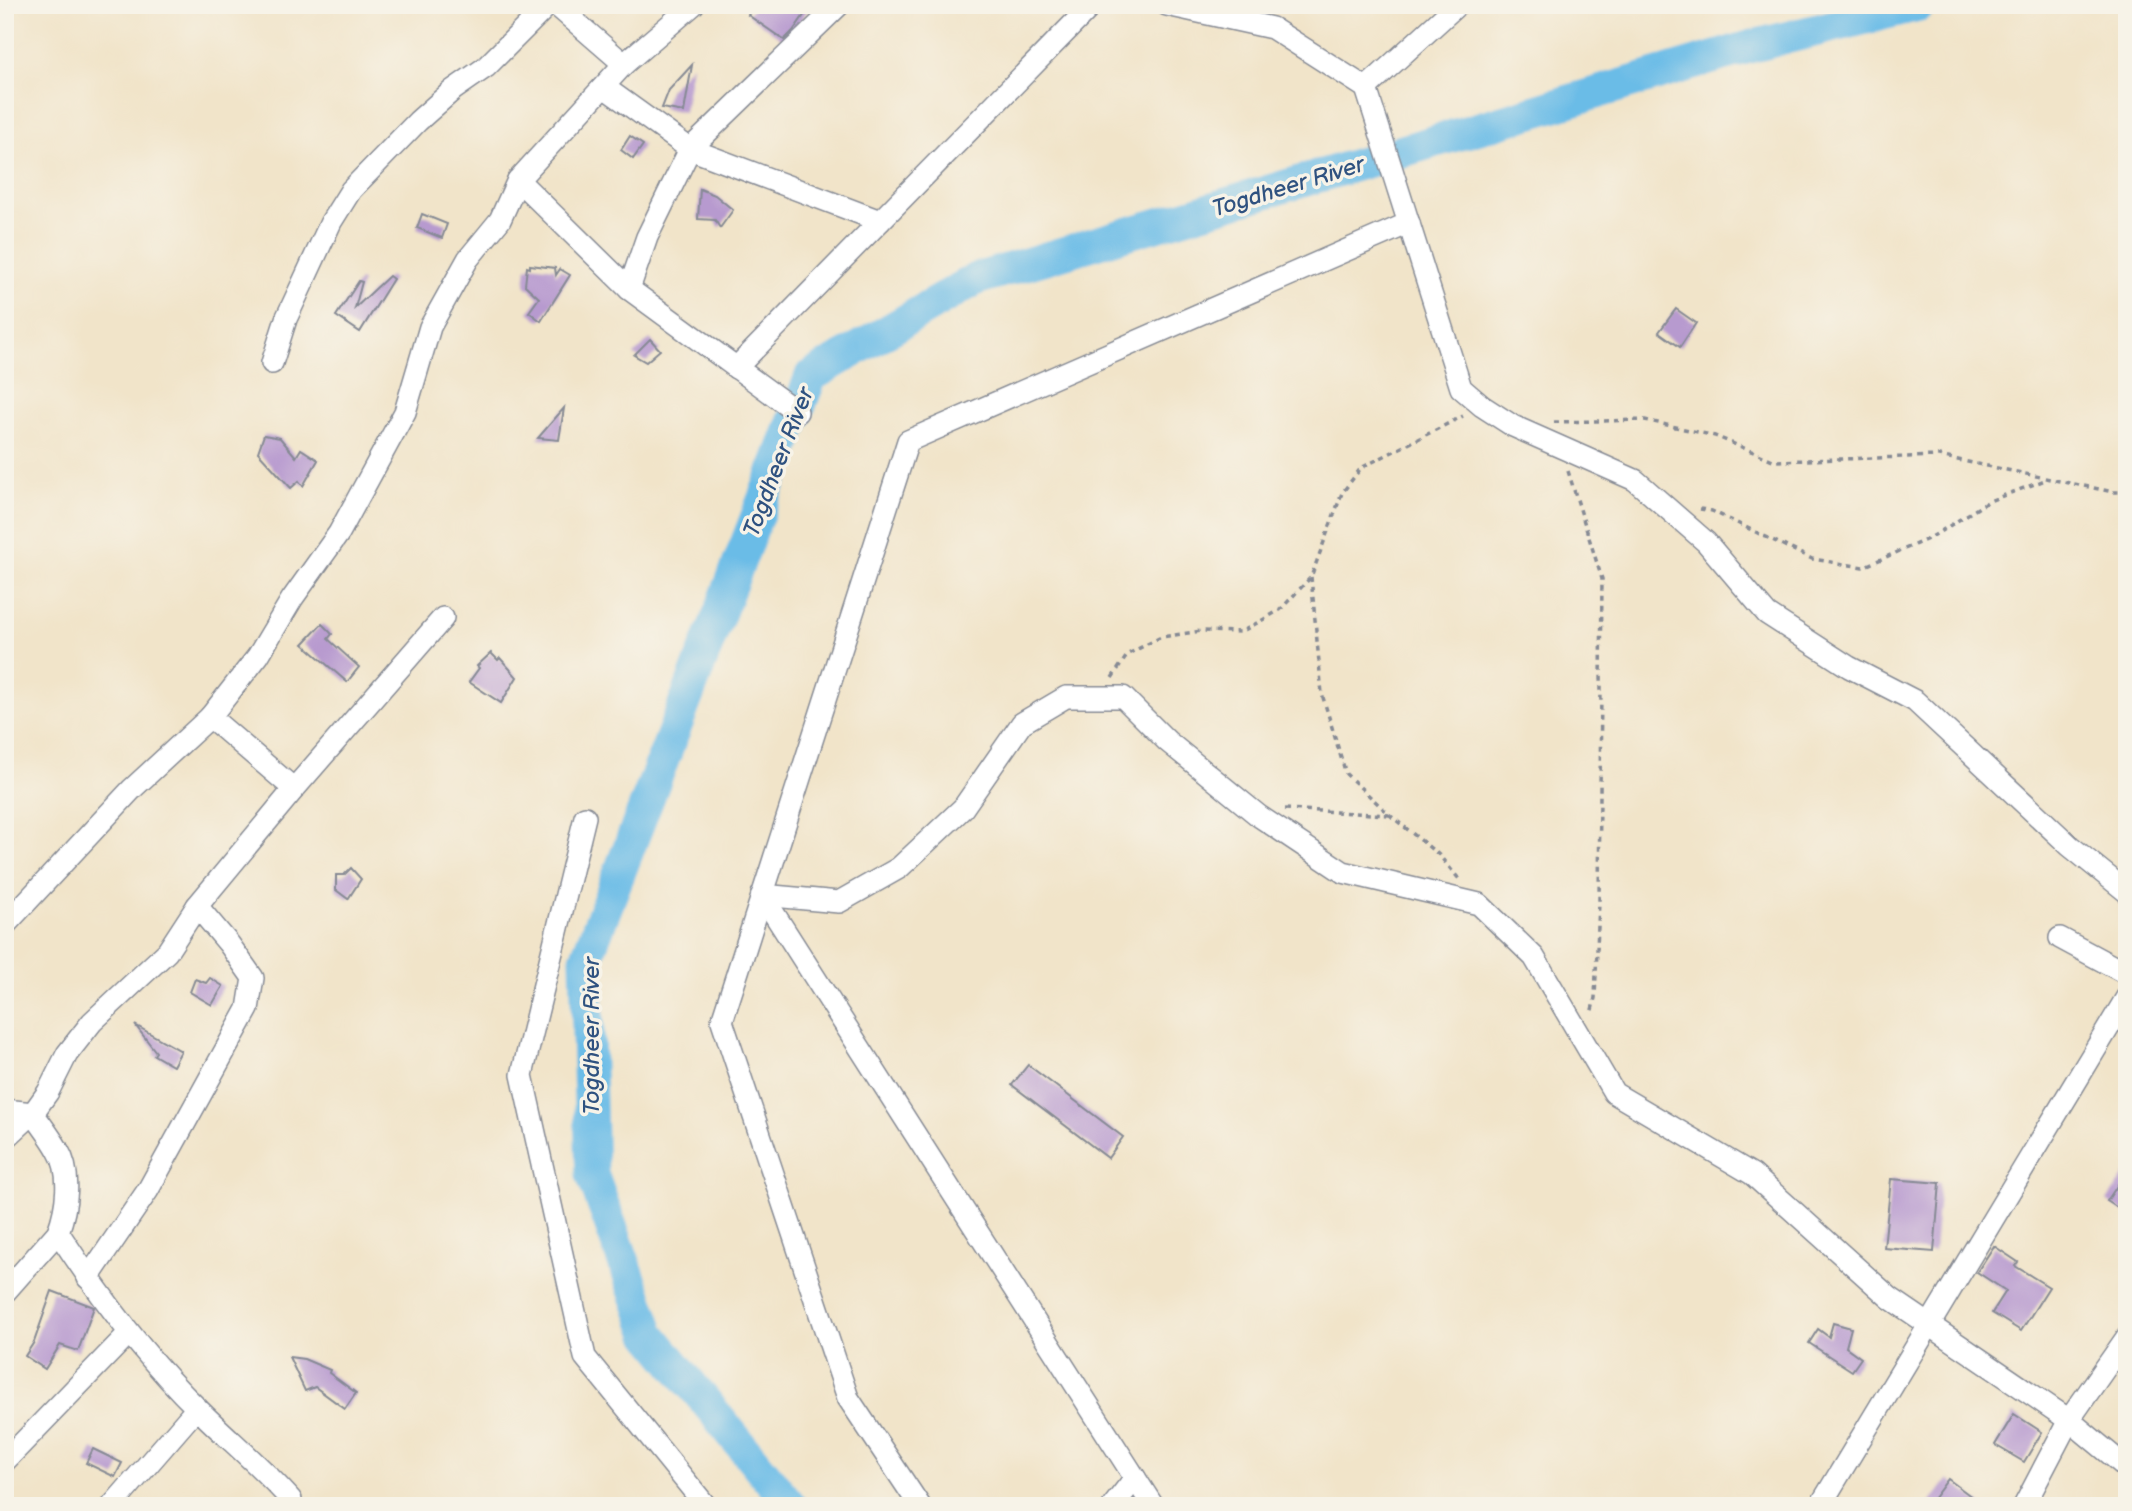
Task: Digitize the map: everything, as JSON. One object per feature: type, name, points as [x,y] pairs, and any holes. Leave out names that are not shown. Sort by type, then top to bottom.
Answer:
[{"type":"street","points":[[272,363],[286,319],[331,222],[351,190],[418,121],[453,90],[486,67],[548,5]]},
{"type":"street","points":[[556,5],[624,64]]},
{"type":"street","points":[[5,925],[132,789],[210,717],[258,656],[292,599],[339,533],[405,412],[430,327],[468,259],[500,220],[518,180],[624,64],[693,5]]},
{"type":"street","points":[[629,289],[647,237],[690,149],[839,5]]},
{"type":"street","points":[[736,368],[1093,5]]},
{"type":"street","points":[[1167,5],[1272,28],[1366,88],[1461,388],[1482,406],[1513,426],[1635,480],[1706,541],[1767,614],[1849,667],[1915,701],[2070,846],[2127,892]]},
{"type":"street","points":[[1211,16],[1230,5]]},
{"type":"street","points":[[1366,88],[1457,5]]},
{"type":"street","points":[[604,87],[690,149],[880,220]]},
{"type":"street","points":[[518,180],[629,289],[797,412]]},
{"type":"street","points":[[920,1506],[848,1398],[722,1021],[908,441],[1409,223]]},
{"type":"street","points":[[5,1139],[33,1113],[48,1092],[67,1054],[92,1022],[167,952],[198,906],[293,789],[443,618]]},
{"type":"street","points":[[762,895],[839,902],[899,868],[963,808],[1021,723],[1066,697],[1122,697],[1167,741],[1248,806],[1343,872],[1479,904],[1534,957],[1614,1093],[1752,1174],[1890,1298],[2069,1420],[2127,1468]]},
{"type":"street","points":[[210,717],[293,789]]},
{"type":"street","points":[[585,817],[522,1075],[585,1357],[706,1506]]},
{"type":"street","points":[[762,895],[1153,1506]]},
{"type":"street","points":[[88,1278],[148,1190],[248,1009],[253,978],[198,906]]},
{"type":"street","points":[[2060,938],[2127,974]]},
{"type":"street","points":[[1819,1506],[2127,997]]},
{"type":"street","points":[[5,1110],[33,1113],[60,1153],[67,1187],[65,1212],[58,1232],[5,1292]]},
{"type":"street","points":[[58,1232],[88,1278],[130,1333],[197,1408],[267,1472],[291,1500]]},
{"type":"street","points":[[5,1461],[130,1333]]},
{"type":"street","points":[[2024,1506],[2069,1420],[2127,1337]]},
{"type":"street","points":[[112,1506],[197,1408]]},
{"type":"street","points":[[1113,1506],[1135,1478]]},
{"type":"path","points":[[1098,697],[1128,654],[1161,637],[1201,631],[1241,632],[1280,610],[1311,577],[1342,493],[1361,468],[1482,406]]},
{"type":"path","points":[[1545,420],[1558,422],[1646,419],[1715,436],[1775,461],[1940,456],[2113,492],[2127,492]]},
{"type":"path","points":[[1561,449],[1602,579],[1595,998],[1584,1043]]},
{"type":"path","points":[[1699,509],[1712,511],[1812,559],[1863,567],[1930,538],[1989,501],[2047,479]]},
{"type":"path","points":[[1311,577],[1322,694],[1346,774],[1391,816],[1439,855],[1479,904]]},
{"type":"path","points":[[1248,806],[1391,816]]},
{"type":"building","points":[[755,5],[811,5],[784,40],[748,15]]},
{"type":"building","points":[[692,65],[684,112],[662,108],[669,90]]},
{"type":"building","points":[[630,136],[643,145],[633,159],[621,150]]},
{"type":"building","points":[[700,189],[715,195],[733,210],[720,228],[715,220],[698,219]]},
{"type":"building","points":[[422,214],[447,224],[442,238],[417,228]]},
{"type":"building","points":[[530,265],[555,268],[556,275],[560,269],[570,275],[541,321],[529,312],[539,298],[525,285],[527,267],[530,268]]},
{"type":"building","points":[[389,276],[393,279],[360,332],[336,316],[359,281],[362,282],[355,308]]},
{"type":"building","points":[[1676,309],[1696,323],[1680,347],[1659,332]]},
{"type":"building","points":[[650,339],[660,350],[646,362],[634,355]]},
{"type":"building","points":[[564,408],[559,440],[538,438]]},
{"type":"building","points":[[264,435],[280,438],[296,457],[301,449],[318,460],[303,486],[299,481],[291,488],[258,452]]},
{"type":"building","points":[[322,624],[332,634],[328,639],[359,667],[347,682],[303,644]]},
{"type":"building","points":[[491,653],[498,660],[500,658],[517,677],[501,703],[469,682],[479,668],[477,666]]},
{"type":"building","points":[[351,868],[361,879],[348,899],[336,890],[336,875],[344,875]]},
{"type":"building","points":[[210,978],[223,986],[212,1005],[190,992],[195,979],[206,983]]},
{"type":"building","points":[[135,1025],[181,1051],[173,1066],[154,1055],[156,1052]]},
{"type":"building","points":[[1028,1065],[1123,1137],[1108,1158],[1012,1085]]},
{"type":"building","points":[[2127,1171],[2127,1214],[2107,1201]]},
{"type":"building","points":[[1891,1179],[1940,1183],[1934,1252],[1884,1248]]},
{"type":"building","points":[[1994,1246],[2018,1262],[2015,1266],[2049,1287],[2021,1331],[1992,1313],[2006,1291],[1977,1272]]},
{"type":"building","points":[[52,1291],[94,1307],[78,1351],[60,1345],[45,1369],[25,1356],[34,1342]]},
{"type":"building","points":[[1833,1323],[1851,1328],[1846,1347],[1861,1358],[1852,1371],[1809,1343],[1818,1329],[1829,1337]]},
{"type":"building","points":[[289,1357],[304,1359],[330,1370],[329,1373],[356,1393],[345,1409],[315,1387],[305,1391]]},
{"type":"building","points":[[2014,1414],[2042,1432],[2024,1462],[1995,1445]]},
{"type":"building","points":[[93,1449],[122,1463],[115,1477],[86,1463]]},
{"type":"building","points":[[1948,1479],[1984,1506],[1928,1506]]},
{"type":"waterway","name":"Togdheer River","points":[[791,1506],[650,1334],[592,1174],[586,959],[811,376],[976,279],[1749,47],[1919,5]]}]
